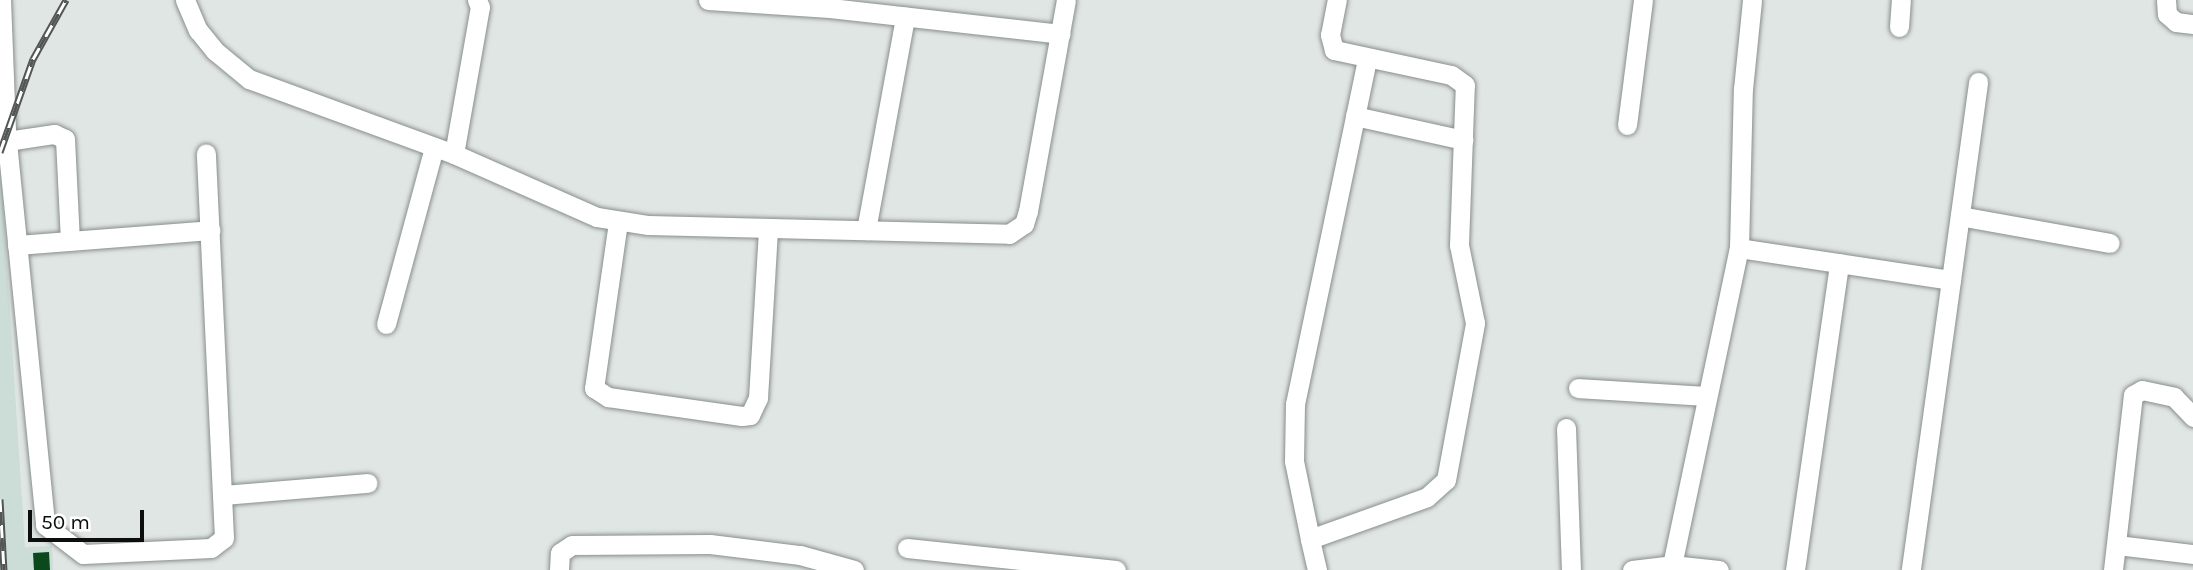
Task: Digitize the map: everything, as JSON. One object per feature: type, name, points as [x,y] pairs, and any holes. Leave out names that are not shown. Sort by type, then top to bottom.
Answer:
[{"type":"street","points":[[1,0],[7,141],[45,526],[83,554],[211,548],[224,538],[206,153]]},
{"type":"street","points":[[185,0],[215,51],[248,79],[454,154],[577,210],[618,222],[768,230],[1018,232],[1028,211],[1066,0]]},
{"type":"street","points":[[454,154],[480,7],[477,0]]},
{"type":"street","points":[[708,0],[1060,34]]},
{"type":"street","points":[[1310,539],[1427,497],[1446,480],[1475,323],[1459,257],[1466,94],[1460,79],[1342,54],[1330,45],[1337,0]]},
{"type":"street","points":[[1627,125],[1643,0]]},
{"type":"street","points":[[1672,567],[1739,248],[1743,89],[1752,0]]},
{"type":"street","points":[[1899,27],[1901,0]]},
{"type":"street","points":[[2166,0],[2167,14],[2176,22],[2193,24]]},
{"type":"street","points":[[866,230],[905,17]]},
{"type":"street","points":[[1317,570],[1294,461],[1295,404],[1367,59]]},
{"type":"street","points":[[1911,570],[1978,82]]},
{"type":"street","points":[[1354,116],[1463,140]]},
{"type":"street","points":[[7,141],[54,134],[65,139],[70,241]]},
{"type":"street","points":[[386,324],[434,147]]},
{"type":"street","points":[[1960,216],[2110,243]]},
{"type":"street","points":[[618,222],[594,388],[608,397],[742,416],[750,415],[758,398],[768,230]]},
{"type":"street","points":[[17,245],[210,230]]},
{"type":"street","points":[[1739,248],[1951,280]]},
{"type":"street","points":[[1795,570],[1839,263]]},
{"type":"street","points":[[1578,388],[1706,396]]},
{"type":"street","points":[[2113,570],[2133,395],[2142,390],[2174,397],[2193,417]]},
{"type":"street","points":[[1566,428],[1571,570]]},
{"type":"street","points":[[224,495],[368,483]]},
{"type":"street","points":[[559,570],[559,553],[572,545],[710,544],[800,555],[854,570]]},
{"type":"street","points":[[2117,545],[2193,554]]},
{"type":"street","points":[[907,548],[1116,570]]},
{"type":"street","points":[[1632,570],[1672,567],[1719,570]]},
{"type":"shaded area","points":[[0,158],[25,547],[52,546],[53,570],[0,570]]},
{"type":"building","points":[[49,552],[50,570],[34,570],[33,553]]},
{"type":"railway","points":[[0,152],[33,59],[66,0]]},
{"type":"railway","points":[[0,499],[4,570]]}]
